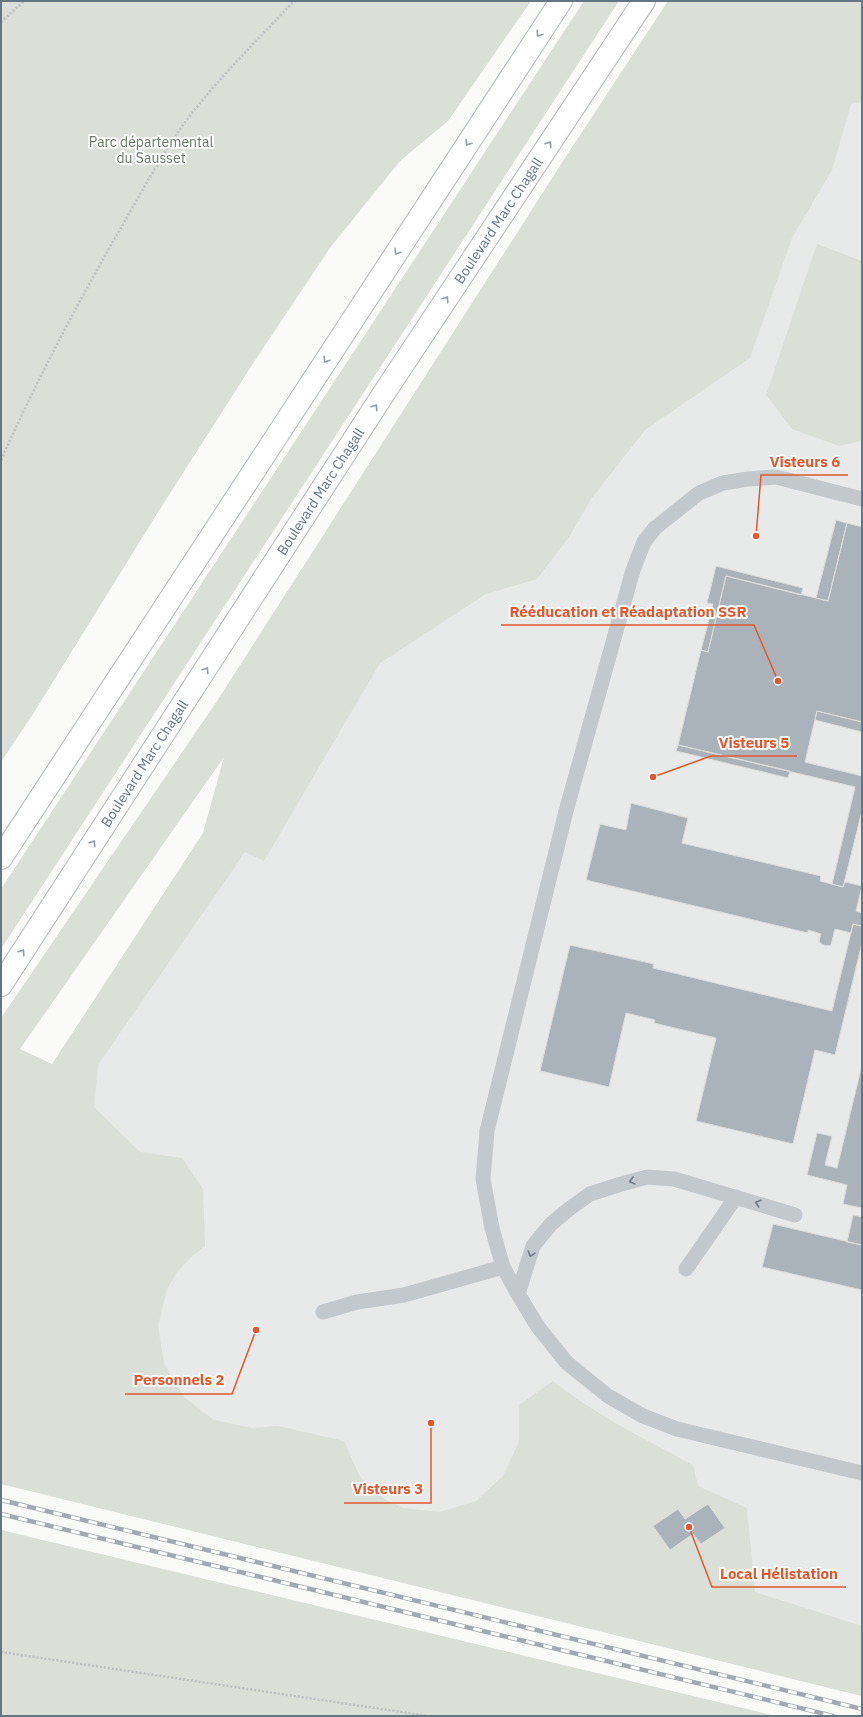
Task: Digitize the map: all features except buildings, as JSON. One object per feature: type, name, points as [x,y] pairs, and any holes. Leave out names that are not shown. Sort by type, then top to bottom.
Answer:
[{"type":"highway","points":[[1,858],[561,1]]},
{"type":"highway","name":"Boulevard Marc Chagall","points":[[1,985],[390,384],[644,1]]},
{"type":"lane","points":[[862,499],[776,477],[722,483],[699,493],[676,510],[655,528],[644,542],[632,570],[566,811],[487,1131],[483,1179],[492,1228],[503,1268],[538,1327],[568,1363],[608,1396],[643,1416],[677,1429],[862,1473]]},
{"type":"lane","points":[[518,1294],[533,1246],[551,1224],[569,1208],[590,1194],[647,1177],[674,1179],[795,1215]]},
{"type":"lane","points":[[686,1269],[736,1197]]},
{"type":"lane","points":[[322,1312],[357,1302],[404,1295],[503,1268]]},
{"type":"path","points":[[1,22],[24,1]]},
{"type":"path","points":[[1,460],[56,344],[90,282],[183,126],[218,80],[294,1]]},
{"type":"path","points":[[1,1652],[428,1716]]},
{"type":"shaded area","points":[[862,1],[862,1672],[1,1468],[1,1147]]},
{"type":"green space","name":"Parc départemental du Sausset","points":[[1,1],[531,1],[448,121],[400,161],[330,248],[252,365],[160,509],[33,714],[1,762]]},
{"type":"green space","points":[[584,1],[619,1],[1,949],[1,889]]},
{"type":"green space","points":[[668,1],[862,1],[862,102],[851,104],[832,170],[792,238],[750,358],[645,430],[591,499],[569,537],[537,579],[486,594],[380,663],[264,861],[245,852],[98,1065],[94,1107],[140,1152],[182,1158],[203,1189],[205,1246],[190,1258],[177,1272],[167,1289],[158,1326],[164,1364],[184,1397],[214,1420],[252,1428],[278,1426],[344,1441],[359,1475],[371,1489],[386,1500],[403,1508],[440,1512],[476,1501],[503,1476],[519,1442],[519,1405],[553,1381],[603,1416],[693,1465],[698,1486],[747,1508],[755,1592],[862,1626],[862,1696],[1,1484],[1,1018],[217,701],[565,158]],"holes":[[[224,757],[203,833],[52,1064],[20,1049]]]},
{"type":"green space","points":[[817,244],[862,261],[862,441],[839,446],[792,429],[766,395]]},
{"type":"green space","points":[[1,1530],[776,1716],[1,1716]]},
{"type":"railway","points":[[1,1500],[862,1709]]},
{"type":"railway","points":[[1,1514],[833,1716]]},
{"type":"place","name":"Visteurs 6","points":[[756,536]]},
{"type":"place","name":"Rééducation et Réadaptation SSR","points":[[778,681]]},
{"type":"place","name":"Visteurs 5","points":[[653,777]]},
{"type":"place","name":"Personnels 2","points":[[256,1330]]},
{"type":"place","name":"Visteurs 3","points":[[431,1423]]},
{"type":"place","name":"Local Hélistation","points":[[689,1527]]}]
